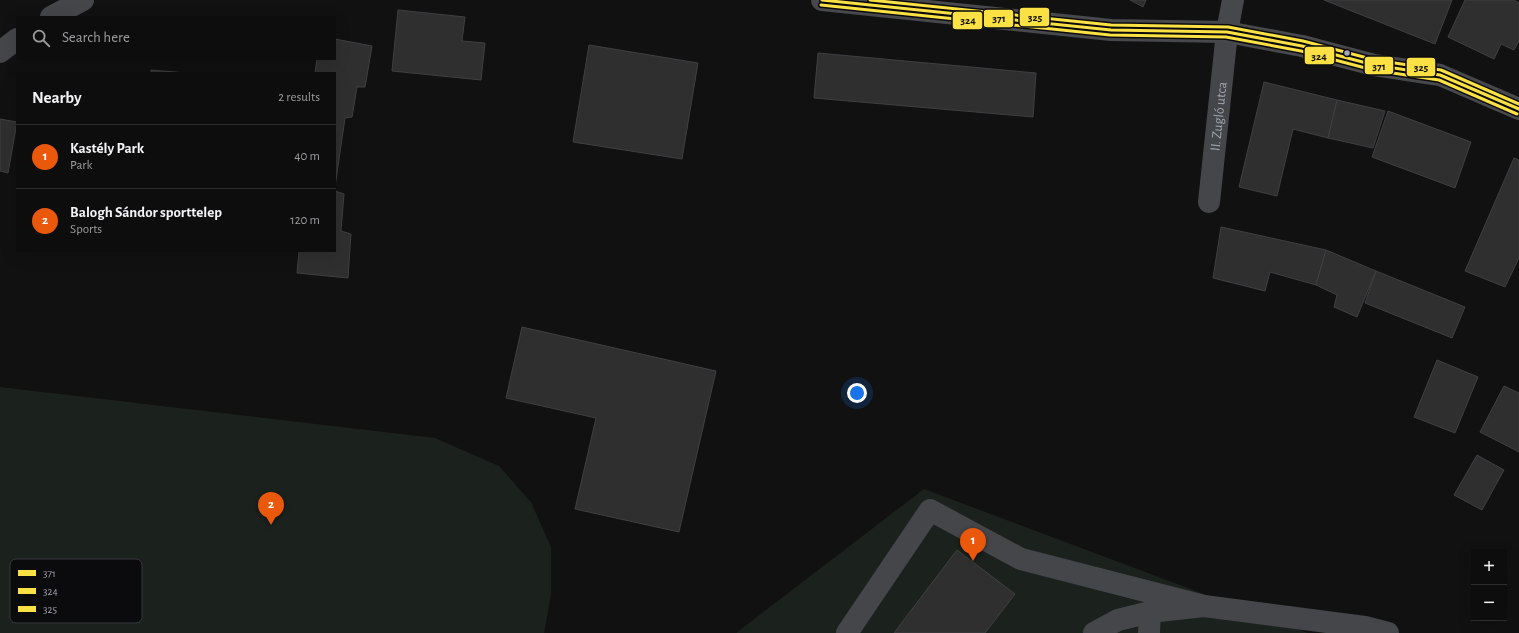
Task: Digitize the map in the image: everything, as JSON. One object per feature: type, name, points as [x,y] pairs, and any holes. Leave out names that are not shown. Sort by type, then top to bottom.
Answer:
[{"type":"main road","points":[[822,0],[1111,30],[1227,32],[1302,46],[1374,65],[1440,75],[1519,109]]},
{"type":"main road","points":[[1227,32],[1233,0]]},
{"type":"street","points":[[53,16],[83,0]]},
{"type":"street","name":"II. Zugló utca","points":[[1209,202],[1227,32]]},
{"type":"street","points":[[0,52],[16,40]]},
{"type":"street","points":[[847,633],[930,510],[1021,558],[1204,606],[1365,627],[1388,633]]},
{"type":"street","points":[[1094,633],[1118,620],[1150,623],[1204,606]]},
{"type":"shaded area","points":[[0,387],[435,438],[499,466],[531,502],[551,547],[551,595],[544,633],[0,633]]},
{"type":"shaded area","points":[[924,489],[1308,633],[736,633]]},
{"type":"building","points":[[1130,0],[1146,0],[1143,7]]},
{"type":"building","points":[[1324,0],[1452,0],[1435,44]]},
{"type":"building","points":[[1465,0],[1514,0],[1519,3],[1519,41],[1514,50],[1501,44],[1494,59],[1448,37]]},
{"type":"building","points":[[398,10],[465,17],[462,41],[485,43],[481,80],[392,71]]},
{"type":"building","points":[[336,39],[372,46],[365,87],[357,87],[352,117],[345,118],[336,180],[336,72],[315,72],[317,60],[336,60]]},
{"type":"building","points":[[589,45],[698,63],[682,159],[573,142]]},
{"type":"building","points":[[818,53],[1036,73],[1033,117],[814,98]]},
{"type":"building","points":[[151,70],[175,72],[151,72]]},
{"type":"building","points":[[1264,82],[1337,100],[1328,138],[1293,129],[1277,196],[1239,187]]},
{"type":"building","points":[[1337,100],[1385,111],[1373,148],[1328,138]]},
{"type":"building","points":[[1388,111],[1471,142],[1455,188],[1372,157]]},
{"type":"building","points":[[0,119],[16,122],[16,128],[8,173],[0,171]]},
{"type":"building","points":[[1514,158],[1519,160],[1519,258],[1505,287],[1465,271]]},
{"type":"building","points":[[336,191],[344,194],[341,231],[351,234],[348,278],[297,273],[299,252],[336,252]]},
{"type":"building","points":[[1221,227],[1326,250],[1316,285],[1270,272],[1265,291],[1213,278]]},
{"type":"building","points":[[1326,250],[1376,271],[1357,317],[1334,307],[1337,295],[1316,285]]},
{"type":"building","points":[[1376,271],[1465,307],[1452,338],[1365,303]]},
{"type":"building","points":[[522,327],[716,371],[679,532],[575,509],[596,418],[506,398]]},
{"type":"building","points":[[1437,360],[1478,377],[1455,433],[1414,417]]},
{"type":"building","points":[[1504,386],[1519,393],[1519,452],[1480,432]]},
{"type":"building","points":[[1477,455],[1504,470],[1482,510],[1454,495]]},
{"type":"building","points":[[957,550],[1015,594],[985,633],[894,633]]},
{"type":"transit line","name":"371","points":[[822,0],[1111,30],[1227,32],[1302,46],[1374,65],[1440,75],[1519,109]]},
{"type":"transit line","name":"325","points":[[870,0],[1111,25],[1228,27],[1303,41],[1375,60],[1441,70],[1519,104]]},
{"type":"transit line","name":"324","points":[[821,5],[1110,35],[1226,37],[1301,51],[1373,70],[1439,80],[1517,114]]},
{"type":"place","name":"Balogh Sándor sporttelep","points":[[271,525]]},
{"type":"place","name":"Kastély Park","points":[[973,561]]}]
